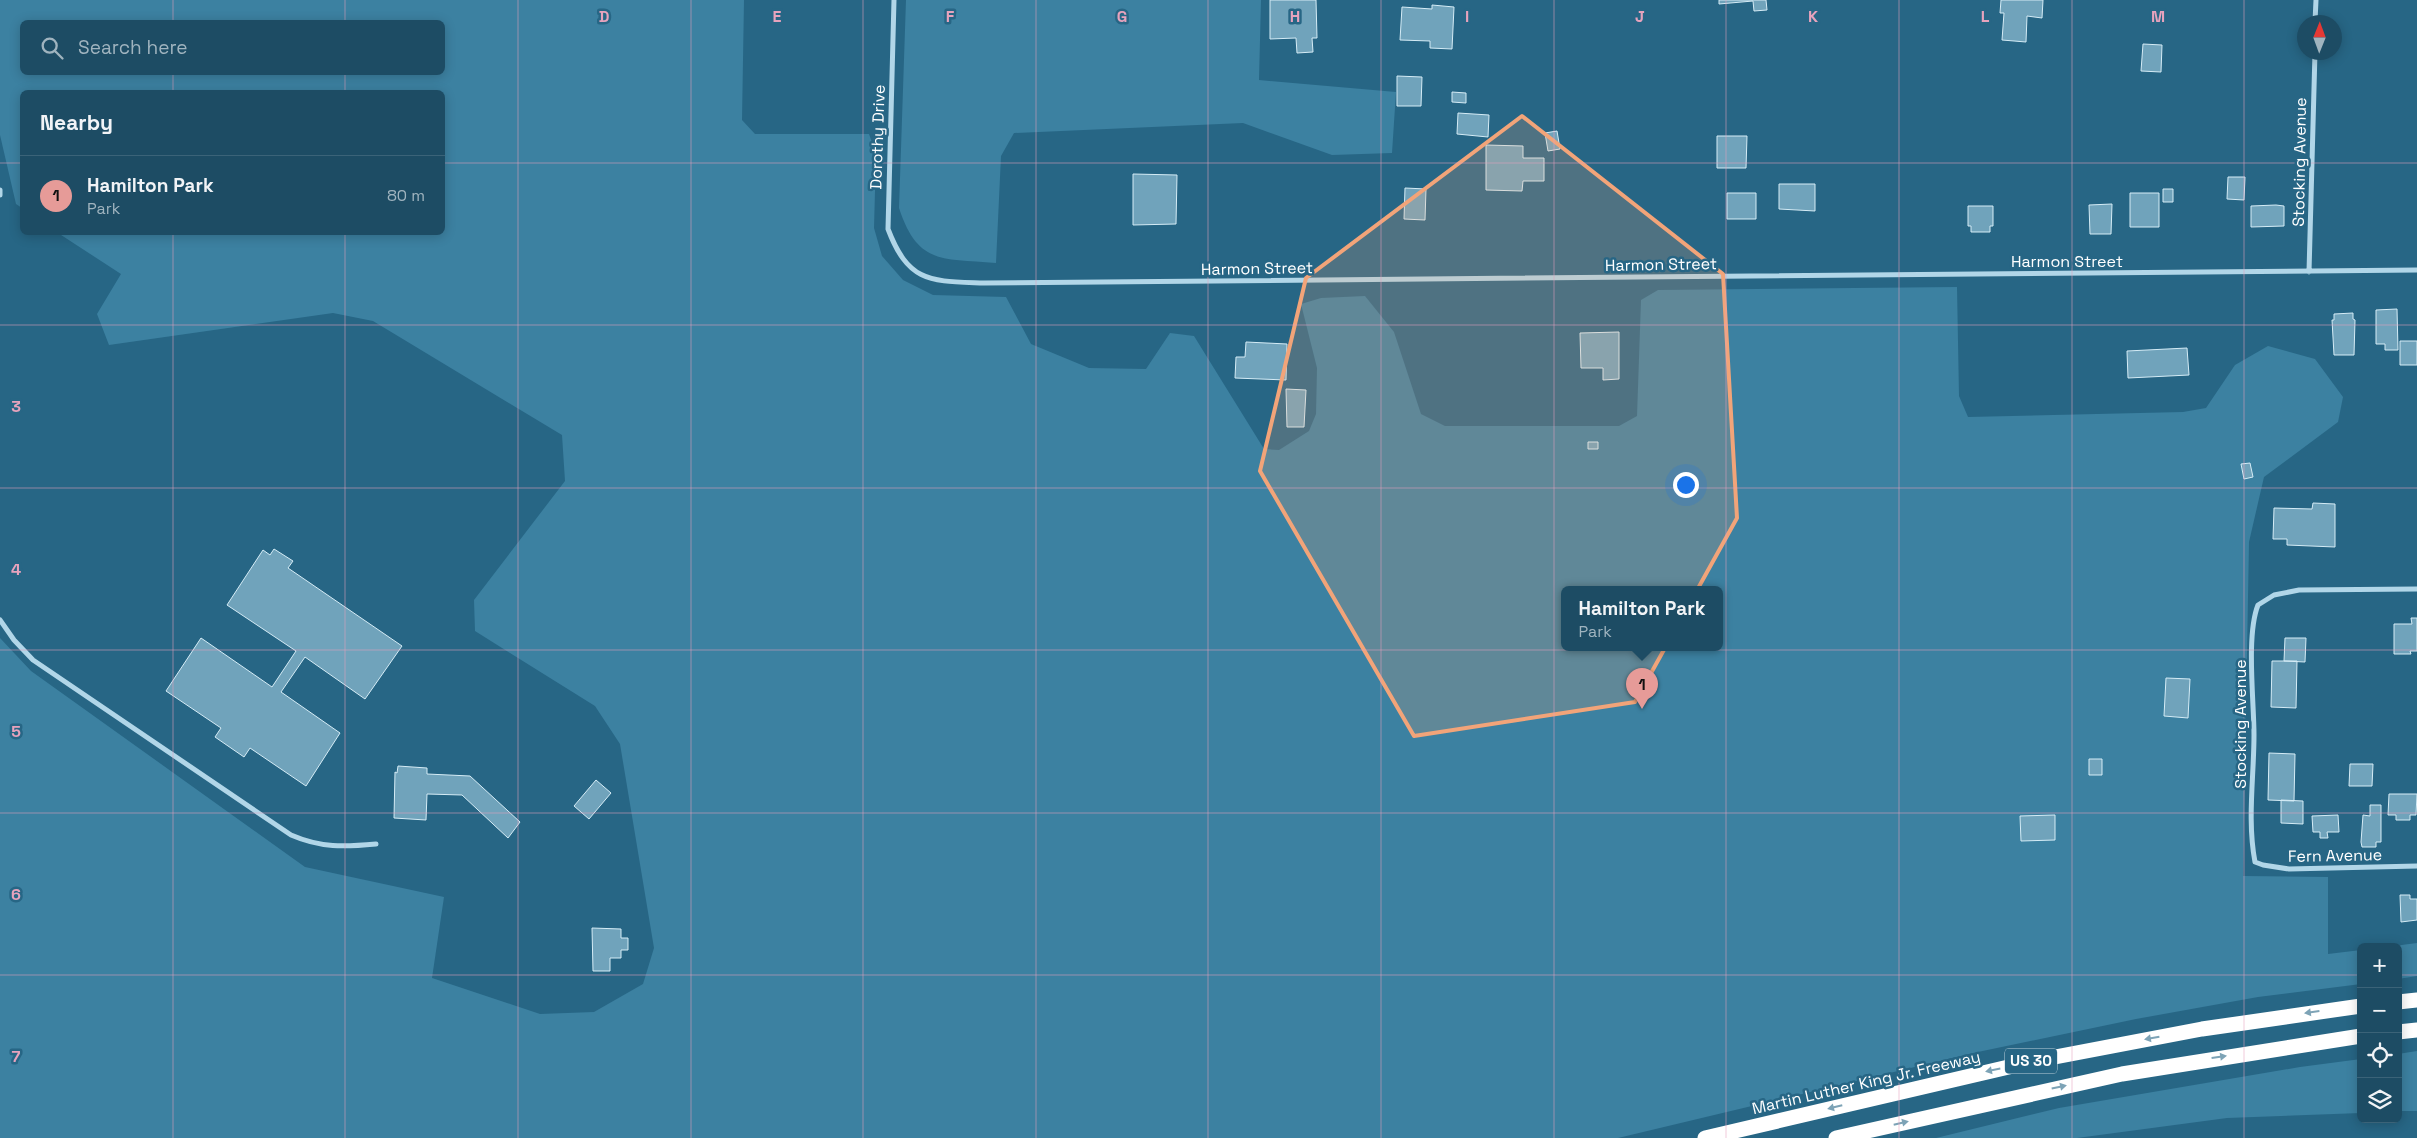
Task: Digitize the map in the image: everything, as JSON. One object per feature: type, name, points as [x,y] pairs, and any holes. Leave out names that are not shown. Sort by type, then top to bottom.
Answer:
[{"type":"highway","points":[[2402,1002],[2417,1000]]},
{"type":"highway","name":"Martin Luther King Jr. Freeway","points":[[1705,1138],[2043,1059],[2202,1029],[2357,1007]]},
{"type":"highway","points":[[2402,1032],[2417,1030]]},
{"type":"highway","name":"US 30","points":[[1836,1138],[2122,1074],[2357,1037]]},
{"type":"street","name":"Dorothy Drive","points":[[894,0],[888,229],[896,250],[909,268]]},
{"type":"street","points":[[2315,15],[2316,0]]},
{"type":"street","name":"Stocking Avenue","points":[[2309,272],[2314,60]]},
{"type":"street","points":[[0,190],[0,195]]},
{"type":"street","name":"Harmon Street","points":[[909,268],[938,281],[984,283],[2417,270]]},
{"type":"street","name":"Stocking Avenue","points":[[2255,862],[2251,828],[2254,736],[2252,628],[2258,605],[2274,595],[2299,590],[2417,589]]},
{"type":"street","points":[[0,620],[14,640],[33,660],[290,835],[307,842],[338,847],[376,844]]},
{"type":"street","name":"Fern Avenue","points":[[2255,862],[2289,869],[2417,866]]},
{"type":"highlighted area","points":[[1522,116],[1723,274],[1737,518],[1635,702],[1414,736],[1260,471],[1306,278]]},
{"type":"shaded area","points":[[0,0],[744,0],[742,120],[755,134],[869,134],[876,154],[874,228],[882,256],[903,280],[933,295],[1006,297],[1031,344],[1089,368],[1146,369],[1170,333],[1194,336],[1264,449],[1279,450],[1309,431],[1316,414],[1317,368],[1301,304],[1321,298],[1365,296],[1394,332],[1421,414],[1445,426],[1619,426],[1637,416],[1641,300],[1658,290],[1957,287],[1959,396],[1968,417],[2183,412],[2206,408],[2235,365],[2268,346],[2315,359],[2343,397],[2338,422],[2264,477],[2249,542],[2243,876],[2328,877],[2328,954],[2357,950],[2357,985],[2258,997],[2136,1019],[1973,1053],[1618,1138],[0,1138],[0,638],[31,671],[305,867],[444,897],[432,978],[540,1014],[594,1012],[643,984],[654,948],[620,744],[595,706],[475,631],[474,600],[565,481],[562,435],[373,321],[333,313],[109,345],[97,314],[121,274],[61,235],[445,235],[445,90],[20,90],[20,207],[16,204],[0,135]]},
{"type":"shaded area","points":[[906,0],[1261,0],[1259,80],[1396,92],[1392,153],[1332,155],[1243,123],[1014,133],[1001,156],[996,263],[947,259],[924,250],[906,227],[899,208]]},
{"type":"shaded area","points":[[2417,943],[2417,976],[2402,978],[2402,945]]},
{"type":"shaded area","points":[[2417,1051],[2417,1111],[2402,1111],[2402,1053]]},
{"type":"shaded area","points":[[2357,1060],[2357,1113],[2227,1118],[2077,1138],[1936,1138],[2059,1108],[2300,1067]]},
{"type":"building","points":[[1270,0],[1316,0],[1317,38],[1312,38],[1313,52],[1297,53],[1296,38],[1270,39]]},
{"type":"building","points":[[1719,0],[1766,0],[1767,10],[1754,11],[1753,1],[1719,4]]},
{"type":"building","points":[[2001,0],[2043,0],[2042,18],[2027,16],[2026,42],[2002,40],[2004,13],[2000,13]]},
{"type":"building","points":[[1432,5],[1454,7],[1452,49],[1430,48],[1430,41],[1400,40],[1402,7],[1432,9]]},
{"type":"building","points":[[2143,44],[2162,45],[2161,72],[2141,71]]},
{"type":"building","points":[[1397,76],[1422,77],[1421,106],[1397,106]]},
{"type":"building","points":[[1452,92],[1466,93],[1466,103],[1452,102]]},
{"type":"building","points":[[1458,113],[1489,115],[1488,137],[1457,134]]},
{"type":"building","points":[[1557,131],[1560,149],[1548,151],[1545,133]]},
{"type":"building","points":[[1717,136],[1747,136],[1746,168],[1717,168]]},
{"type":"building","points":[[1486,145],[1523,146],[1523,158],[1544,158],[1544,181],[1523,181],[1522,191],[1486,190]]},
{"type":"building","points":[[1133,174],[1177,175],[1176,224],[1133,225]]},
{"type":"building","points":[[2228,177],[2245,177],[2244,200],[2227,199]]},
{"type":"building","points":[[1779,184],[1815,184],[1815,211],[1779,209]]},
{"type":"building","points":[[1405,188],[1426,189],[1425,220],[1404,219]]},
{"type":"building","points":[[2163,189],[2173,189],[2173,202],[2163,202]]},
{"type":"building","points":[[1727,193],[1756,193],[1756,219],[1727,219]]},
{"type":"building","points":[[2130,193],[2159,193],[2159,227],[2130,227]]},
{"type":"building","points":[[2112,204],[2111,234],[2090,234],[2089,205]]},
{"type":"building","points":[[1968,206],[1993,206],[1993,226],[1990,226],[1990,232],[1971,232],[1971,226],[1968,226]]},
{"type":"building","points":[[2251,206],[2284,206],[2284,226],[2251,227]]},
{"type":"building","points":[[2397,309],[2398,350],[2385,350],[2385,344],[2376,344],[2376,310]]},
{"type":"building","points":[[2353,313],[2353,319],[2355,320],[2354,355],[2334,355],[2332,320],[2334,320],[2334,314]]},
{"type":"building","points":[[1619,332],[1619,379],[1603,380],[1603,368],[1581,368],[1580,333]]},
{"type":"building","points":[[2400,341],[2417,341],[2417,365],[2400,365]]},
{"type":"building","points":[[1246,342],[1287,344],[1286,380],[1235,378],[1236,357],[1245,357]]},
{"type":"building","points":[[2187,348],[2189,375],[2128,378],[2127,351]]},
{"type":"building","points":[[1286,389],[1306,390],[1304,427],[1287,427]]},
{"type":"building","points":[[1588,442],[1598,442],[1598,449],[1588,449]]},
{"type":"building","points":[[2250,463],[2253,477],[2244,479],[2241,464]]},
{"type":"building","points":[[2313,503],[2335,504],[2335,547],[2287,545],[2287,539],[2273,539],[2274,508],[2312,509]]},
{"type":"building","points":[[274,549],[293,561],[288,568],[402,646],[365,699],[305,657],[281,692],[340,733],[306,786],[250,748],[244,757],[215,737],[221,728],[166,691],[201,638],[272,687],[296,651],[227,605],[263,550],[270,555]]},
{"type":"building","points":[[2411,618],[2417,618],[2417,651],[2410,651],[2411,654],[2394,654],[2394,624],[2412,624]]},
{"type":"building","points":[[2285,638],[2306,638],[2305,662],[2284,661]]},
{"type":"building","points":[[2272,661],[2297,661],[2296,708],[2271,707]]},
{"type":"building","points":[[2166,678],[2190,679],[2188,718],[2164,716]]},
{"type":"building","points":[[2269,753],[2295,754],[2294,801],[2268,800]]},
{"type":"building","points":[[2089,759],[2102,759],[2102,775],[2089,775]]},
{"type":"building","points":[[2350,764],[2373,764],[2372,786],[2349,786]]},
{"type":"building","points":[[398,766],[427,768],[427,774],[470,776],[520,822],[508,838],[462,795],[427,794],[426,820],[394,818],[395,772],[397,773]]},
{"type":"building","points":[[596,780],[611,793],[589,819],[574,806]]},
{"type":"building","points":[[2389,794],[2417,794],[2416,815],[2410,815],[2410,820],[2396,820],[2396,815],[2388,815]]},
{"type":"building","points":[[2281,800],[2303,801],[2303,824],[2281,823]]},
{"type":"building","points":[[2370,805],[2381,805],[2381,842],[2376,842],[2376,847],[2362,847],[2363,815],[2370,816]]},
{"type":"building","points":[[2055,815],[2055,840],[2021,841],[2020,816]]},
{"type":"building","points":[[2338,815],[2339,832],[2327,832],[2328,838],[2320,838],[2320,832],[2313,832],[2312,816]]},
{"type":"building","points":[[2400,895],[2410,895],[2410,899],[2417,899],[2417,920],[2401,922]]},
{"type":"building","points":[[592,928],[621,929],[621,938],[628,938],[628,950],[621,950],[621,958],[610,958],[610,971],[593,971]]},
{"type":"place","name":"Hamilton Park","points":[[1642,709]]}]
